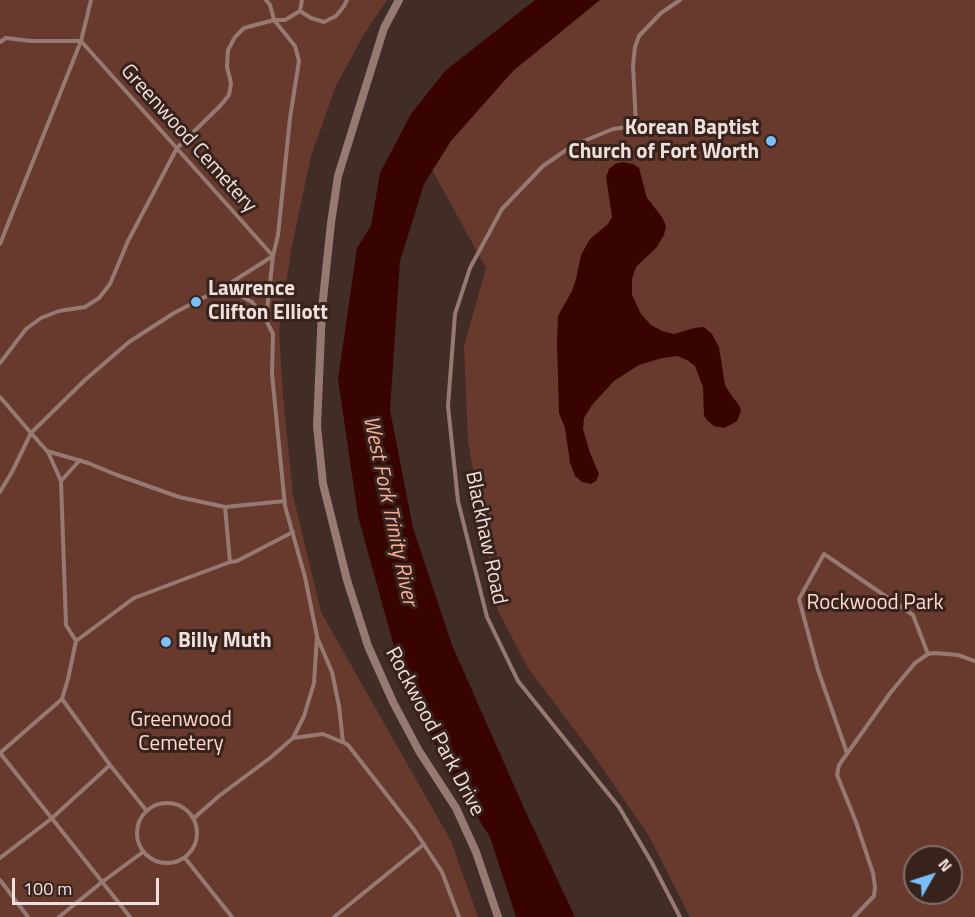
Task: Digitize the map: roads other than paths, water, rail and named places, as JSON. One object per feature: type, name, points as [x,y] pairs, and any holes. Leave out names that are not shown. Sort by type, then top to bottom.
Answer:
[{"type":"street","name":"Rockwood Park Drive","points":[[399,0],[384,28],[338,176],[322,309],[317,426],[323,484],[368,646],[393,702],[419,751],[456,808],[476,852],[498,917]]},
{"type":"lane","points":[[0,244],[81,41],[91,0]]},
{"type":"lane","name":"Greenwood Cemetery","points":[[266,0],[270,5],[274,20],[295,46],[299,61],[290,117],[278,235],[273,256],[266,320]]},
{"type":"lane","points":[[0,363],[26,329],[41,318],[59,311],[85,307],[99,298],[110,284],[128,241],[177,148],[229,95],[231,83],[227,67],[228,50],[235,37],[244,28],[274,20],[285,20],[300,11],[302,0]]},
{"type":"lane","points":[[300,11],[324,22],[336,16],[346,0]]},
{"type":"lane","name":"Blackhaw Road","points":[[680,0],[662,14],[639,36],[637,41],[633,65],[636,126],[613,129],[572,146],[543,166],[502,209],[470,268],[455,314],[448,406],[458,501],[487,617],[518,681],[619,807],[680,917]]},
{"type":"lane","points":[[0,42],[6,38],[31,41],[81,41]]},
{"type":"lane","name":"Greenwood Cemetery","points":[[81,41],[273,256]]},
{"type":"lane","points":[[0,492],[32,433],[84,380],[129,342],[174,313],[224,287],[273,256]]},
{"type":"lane","name":"Greenwood Cemetery","points":[[224,287],[252,302],[266,320],[273,334],[273,385],[285,501],[317,636],[332,672],[343,742]]},
{"type":"lane","points":[[0,396],[47,451],[61,481],[66,625],[76,641]]},
{"type":"lane","points":[[47,451],[80,460],[179,497],[225,507],[285,501]]},
{"type":"lane","points":[[61,481],[80,460]]},
{"type":"lane","points":[[225,507],[230,562]]},
{"type":"lane","points":[[130,917],[0,753],[62,699],[76,641],[134,598],[237,561],[294,532]]},
{"type":"lane","points":[[847,753],[818,670],[799,599],[824,554],[913,615],[928,654]]},
{"type":"lane","name":"Greenwood Cemetery","points":[[194,818],[293,738],[304,716],[314,683],[317,636]]},
{"type":"lane","points":[[854,917],[874,896],[875,887],[873,873],[856,822],[837,775],[839,765],[891,692],[915,663],[928,654],[936,653],[958,655],[975,661]]},
{"type":"lane","points":[[62,699],[146,810]]},
{"type":"lane","points":[[293,738],[323,734],[348,745],[424,844],[442,872],[459,917]]},
{"type":"lane","points":[[0,858],[51,819],[110,765]]},
{"type":"lane","points":[[171,802],[184,807],[194,818],[198,830],[197,840],[194,848],[185,858],[176,862],[163,863],[153,860],[143,852],[136,835],[139,819],[146,810],[156,804],[171,802]]},
{"type":"lane","points":[[334,917],[424,844]]},
{"type":"lane","points":[[59,917],[143,852]]},
{"type":"lane","points":[[185,858],[232,917]]},
{"type":"lane","points":[[0,880],[28,917]]},
{"type":"water","name":"West Fork Trinity River","points":[[535,0],[600,0],[513,71],[451,141],[424,184],[400,261],[390,410],[413,528],[452,645],[575,917],[516,917],[490,837],[458,787],[406,690],[358,516],[338,379],[357,248],[371,226],[380,173],[411,114],[445,71]]},
{"type":"water","points":[[622,162],[639,168],[647,198],[666,226],[657,247],[636,267],[632,279],[632,295],[641,314],[651,325],[662,331],[674,334],[704,327],[712,334],[719,347],[725,385],[741,411],[737,421],[732,424],[724,428],[714,426],[704,416],[703,387],[695,366],[677,356],[639,365],[614,381],[592,405],[584,418],[583,429],[599,474],[596,481],[591,484],[582,482],[575,476],[570,463],[565,428],[559,413],[558,316],[572,291],[581,255],[590,239],[608,224],[612,217],[606,177],[609,169]]},
{"type":"place","name":"Korean Baptist Church of Fort Worth","points":[[771,141]]},
{"type":"place","name":"Lawrence Clifton Elliott","points":[[196,302]]},
{"type":"place","name":"Billy Muth","points":[[166,642]]},
{"type":"park label","name":"Rockwood Park","points":[[875,604]]}]
